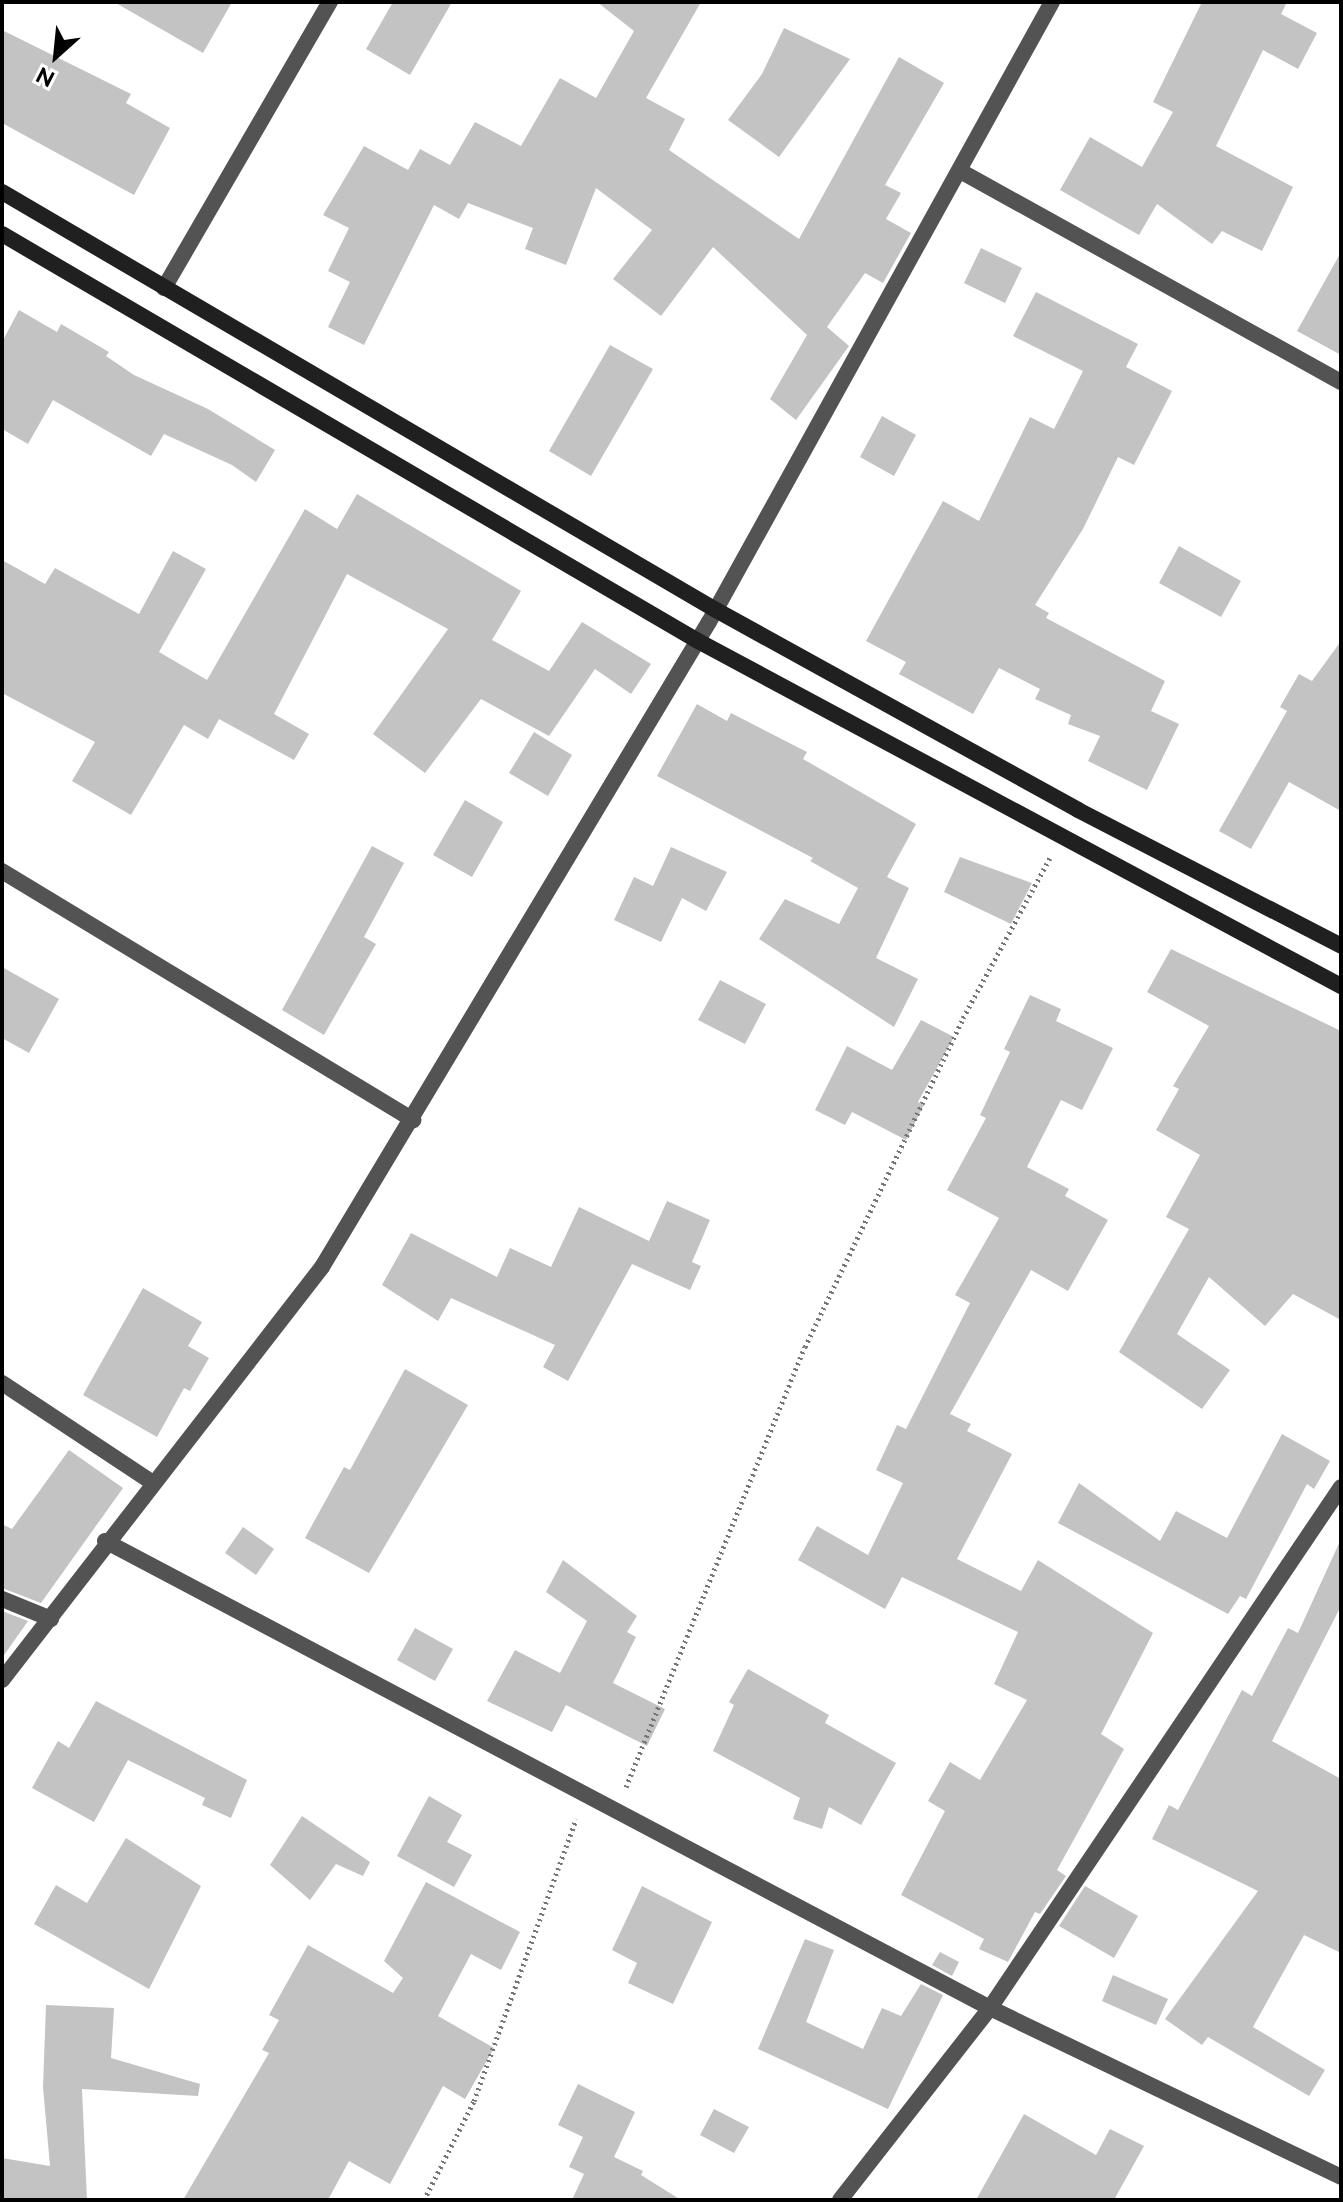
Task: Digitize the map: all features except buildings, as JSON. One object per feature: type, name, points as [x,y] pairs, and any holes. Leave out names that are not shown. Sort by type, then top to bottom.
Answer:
[{"type":"main road","points":[[2,192],[716,610],[1078,810],[1341,946]]},
{"type":"main road","points":[[2,234],[698,641],[1060,840],[1341,986]]},
{"type":"street","points":[[164,288],[330,2]]},
{"type":"street","points":[[2,1680],[51,1619],[105,1541],[322,1267],[413,1120],[716,610],[962,172],[1052,2]]},
{"type":"street","points":[[962,172],[1341,382]]},
{"type":"street","points":[[2,871],[413,1120]]},
{"type":"street","points":[[2,1383],[153,1483]]},
{"type":"street","points":[[840,2200],[990,2008],[1341,1487]]},
{"type":"street","points":[[105,1541],[990,2008],[1341,2177]]},
{"type":"street","points":[[2,1599],[51,1619]]},
{"type":"path","points":[[617,1810],[805,1347],[963,1018],[1060,840]]},
{"type":"path","points":[[424,2200],[474,2101],[585,1793]]}]
